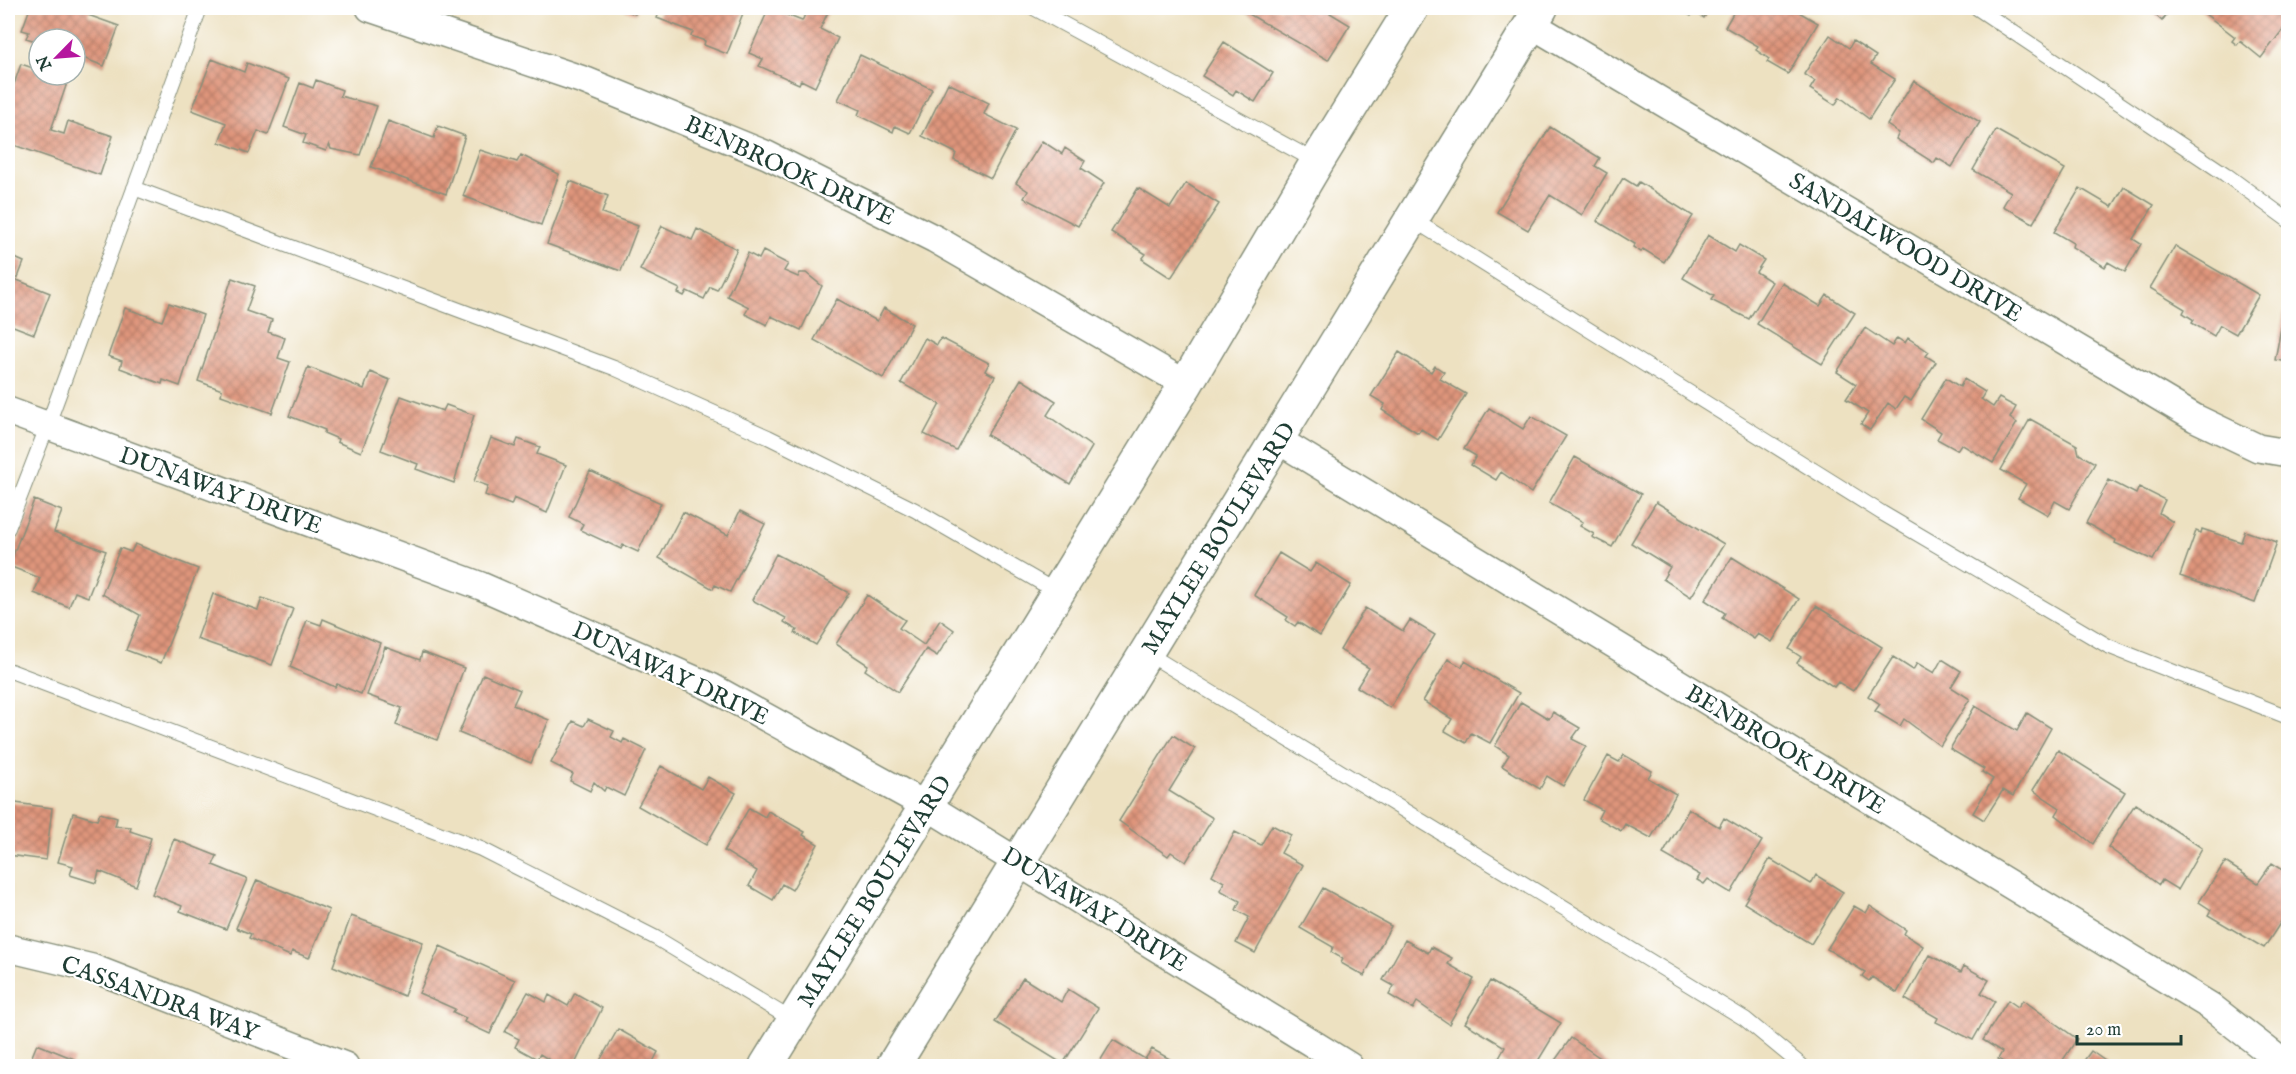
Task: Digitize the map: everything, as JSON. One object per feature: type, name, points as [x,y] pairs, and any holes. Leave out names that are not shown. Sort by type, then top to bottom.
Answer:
[{"type":"main road","name":"MAYLEE BOULEVARD","points":[[766,1066],[1186,384],[1317,162],[1412,8]]},
{"type":"main road","name":"MAYLEE BOULEVARD","points":[[893,1066],[1536,16]]},
{"type":"street","name":"BENBROOK DRIVE","points":[[370,8],[586,81],[767,155],[935,239],[1186,384]]},
{"type":"street","name":"SANDALWOOD DRIVE","points":[[1536,16],[2195,418],[2258,448],[2289,453]]},
{"type":"street","name":"DUNAWAY DRIVE","points":[[8,411],[492,591],[711,687],[927,806],[1349,1066]]},
{"type":"street","name":"BENBROOK DRIVE","points":[[1278,440],[2210,1006],[2287,1066]]},
{"type":"street","name":"CASSANDRA WAY","points":[[8,948],[92,968],[345,1066]]},
{"type":"lane","points":[[8,528],[48,427],[200,8]]},
{"type":"lane","points":[[1034,8],[1317,162]]},
{"type":"lane","points":[[1977,8],[2225,174],[2289,220]]},
{"type":"lane","points":[[134,188],[614,368],[768,438],[915,510],[1057,592]]},
{"type":"lane","points":[[1412,219],[1882,513],[2108,646],[2289,717]]},
{"type":"lane","points":[[1147,653],[1745,1019],[1802,1066]]},
{"type":"lane","points":[[8,670],[482,849],[656,938],[794,1021]]},
{"type":"building","points":[[30,8],[91,8],[88,15],[119,26],[104,66],[87,60],[87,27],[27,27],[27,31],[22,30]]},
{"type":"building","points":[[620,8],[638,8],[635,14]]},
{"type":"building","points":[[661,8],[745,8],[727,54],[704,45],[705,41],[691,36],[693,32],[657,18]]},
{"type":"building","points":[[769,8],[802,21],[808,8],[829,10],[820,29],[838,38],[815,87],[801,80],[799,84],[759,66],[763,59],[749,53]]},
{"type":"building","points":[[1243,8],[1333,8],[1330,13],[1350,25],[1328,60],[1242,10]]},
{"type":"building","points":[[1677,8],[1710,8],[1704,18],[1694,12],[1691,16]]},
{"type":"building","points":[[1736,8],[1792,8],[1818,23],[1788,74],[1767,62],[1769,59],[1756,50],[1758,46],[1725,27]]},
{"type":"building","points":[[2155,8],[2171,8],[2162,21],[2152,12]]},
{"type":"building","points":[[2202,8],[2281,8],[2288,14],[2288,23],[2261,58],[2240,41],[2237,45],[2232,41],[2235,37],[2200,10]]},
{"type":"building","points":[[1830,35],[1849,48],[1853,41],[1876,56],[1871,64],[1895,79],[1869,119],[1840,97],[1835,105],[1810,89],[1815,81],[1804,74]]},
{"type":"building","points":[[1224,42],[1273,73],[1255,102],[1236,90],[1233,95],[1202,76]]},
{"type":"building","points":[[860,55],[932,89],[910,133],[895,126],[893,132],[858,115],[860,110],[838,100]]},
{"type":"building","points":[[212,59],[244,72],[247,63],[289,79],[268,135],[258,131],[249,153],[219,142],[226,123],[192,110]]},
{"type":"building","points":[[21,64],[27,66],[27,87],[66,87],[51,130],[64,134],[68,121],[113,136],[100,175],[8,143],[8,85],[13,87]]},
{"type":"building","points":[[316,80],[342,90],[340,96],[377,106],[360,155],[331,149],[329,144],[326,151],[303,143],[306,135],[284,127],[300,83],[313,88]]},
{"type":"building","points":[[1914,81],[1980,122],[1952,167],[1937,158],[1934,163],[1896,139],[1899,133],[1887,125]]},
{"type":"building","points":[[948,83],[989,103],[984,114],[1016,130],[991,178],[954,160],[956,153],[922,136]]},
{"type":"building","points":[[388,121],[434,138],[438,126],[465,136],[446,194],[371,167]]},
{"type":"building","points":[[1550,127],[1600,158],[1595,166],[1607,173],[1582,215],[1550,195],[1528,230],[1497,212]]},
{"type":"building","points":[[1996,130],[2065,169],[2033,223],[2003,206],[2011,192],[1973,170]]},
{"type":"building","points":[[1042,141],[1062,154],[1065,148],[1085,161],[1081,168],[1104,183],[1078,226],[1024,198],[1028,191],[1016,183]]},
{"type":"building","points":[[480,150],[517,162],[521,155],[559,174],[541,225],[463,196]]},
{"type":"building","points":[[1623,178],[1636,186],[1639,182],[1693,216],[1664,262],[1643,249],[1641,252],[1633,247],[1635,244],[1597,221]]},
{"type":"building","points":[[570,181],[608,196],[602,213],[638,226],[621,271],[547,244]]},
{"type":"building","points":[[1186,183],[1219,204],[1171,278],[1142,259],[1146,254],[1111,232],[1138,188],[1170,208]]},
{"type":"building","points":[[2124,187],[2154,205],[2133,239],[2141,244],[2125,272],[2108,262],[2105,267],[2072,247],[2073,243],[2054,232],[2080,188],[2112,207]]},
{"type":"building","points":[[662,226],[692,240],[697,229],[737,249],[717,290],[710,287],[704,299],[687,291],[684,296],[678,293],[680,289],[640,270]]},
{"type":"building","points":[[1708,235],[1735,252],[1739,245],[1764,260],[1756,272],[1772,282],[1749,319],[1711,300],[1714,296],[1683,278]]},
{"type":"building","points":[[2175,246],[2259,295],[2236,334],[2220,325],[2214,336],[2192,323],[2194,320],[2183,313],[2185,309],[2150,288]]},
{"type":"building","points":[[763,251],[788,264],[784,271],[798,277],[800,273],[806,273],[822,286],[801,330],[771,316],[767,325],[745,314],[749,307],[727,296],[748,253],[759,259]]},
{"type":"building","points":[[8,255],[24,262],[17,280],[50,293],[34,334],[8,324]]},
{"type":"building","points":[[232,278],[255,286],[246,311],[272,320],[268,332],[285,338],[278,358],[290,362],[272,413],[221,395],[222,390],[198,381]]},
{"type":"building","points":[[1782,283],[1820,306],[1827,295],[1855,313],[1822,364],[1757,324]]},
{"type":"building","points":[[837,299],[877,321],[884,308],[912,324],[883,378],[814,340]]},
{"type":"building","points":[[169,303],[203,315],[180,386],[163,380],[162,384],[120,368],[122,361],[108,356],[125,308],[162,321]]},
{"type":"building","points":[[2284,312],[2288,313],[2288,362],[2275,360]]},
{"type":"building","points":[[1865,328],[1892,346],[1897,338],[1905,343],[1908,338],[1929,352],[1926,356],[1936,362],[1911,401],[1904,397],[1896,409],[1888,403],[1870,430],[1861,424],[1868,413],[1846,399],[1856,384],[1837,372]]},
{"type":"building","points":[[925,338],[937,345],[941,338],[989,363],[985,371],[995,376],[956,450],[924,434],[940,404],[901,383]]},
{"type":"building","points":[[1399,352],[1431,372],[1435,366],[1444,372],[1440,379],[1466,394],[1438,440],[1421,429],[1418,433],[1382,410],[1385,404],[1371,396]]},
{"type":"building","points":[[308,367],[364,389],[370,372],[390,380],[361,452],[337,442],[338,439],[324,433],[325,430],[289,416]]},
{"type":"building","points":[[1946,378],[1960,387],[1964,379],[1985,392],[1981,399],[1993,407],[1999,398],[2016,407],[2010,418],[2017,423],[1993,463],[1961,444],[1957,450],[1937,439],[1941,432],[1921,419]]},
{"type":"building","points":[[1021,379],[1056,401],[1047,415],[1092,447],[1070,484],[987,435]]},
{"type":"building","points":[[401,396],[443,411],[446,405],[474,415],[454,483],[416,469],[418,464],[381,450]]},
{"type":"building","points":[[1489,408],[1523,429],[1531,416],[1566,436],[1531,493],[1501,472],[1496,480],[1471,465],[1476,456],[1464,449]]},
{"type":"building","points":[[2030,419],[2077,445],[2079,454],[2095,463],[2069,509],[2055,501],[2048,515],[2018,498],[2026,484],[2001,470]]},
{"type":"building","points":[[491,438],[515,447],[518,439],[540,447],[537,454],[566,465],[547,513],[514,498],[511,505],[485,495],[488,486],[474,481]]},
{"type":"building","points":[[1575,457],[1641,494],[1612,547],[1592,537],[1594,534],[1580,526],[1583,522],[1549,503]]},
{"type":"building","points":[[590,471],[661,503],[638,552],[623,545],[621,549],[580,530],[583,524],[569,517]]},
{"type":"building","points":[[2109,480],[2136,494],[2139,487],[2165,500],[2159,513],[2173,522],[2153,560],[2115,543],[2116,540],[2086,523]]},
{"type":"building","points":[[34,500],[62,511],[54,532],[106,551],[88,597],[75,592],[69,607],[34,593],[40,578],[9,566]]},
{"type":"building","points":[[1656,502],[1724,544],[1691,597],[1663,579],[1670,567],[1631,543]]},
{"type":"building","points":[[740,511],[765,524],[730,592],[715,585],[713,589],[659,558],[683,512],[728,535]]},
{"type":"building","points":[[2202,529],[2241,542],[2245,531],[2277,542],[2255,603],[2180,576],[2196,531],[2201,533]]},
{"type":"building","points":[[135,544],[198,569],[161,663],[126,650],[140,615],[102,594],[120,548],[131,552]]},
{"type":"building","points":[[1279,553],[1310,572],[1316,563],[1351,585],[1320,636],[1298,622],[1295,626],[1286,620],[1288,617],[1254,595]]},
{"type":"building","points":[[776,554],[849,593],[816,645],[795,633],[797,630],[784,622],[786,618],[752,600]]},
{"type":"building","points":[[1732,557],[1799,599],[1772,642],[1758,634],[1754,639],[1722,618],[1725,613],[1705,600]]},
{"type":"building","points":[[213,594],[258,610],[262,598],[293,609],[272,665],[197,639]]},
{"type":"building","points":[[867,595],[905,620],[899,628],[924,645],[940,620],[954,630],[937,656],[926,649],[898,692],[865,670],[868,665],[836,644]]},
{"type":"building","points":[[1816,606],[1882,647],[1853,691],[1838,682],[1834,687],[1797,663],[1801,657],[1789,649]]},
{"type":"building","points":[[1365,608],[1403,631],[1410,620],[1435,635],[1390,708],[1357,687],[1369,668],[1340,650]]},
{"type":"building","points":[[323,619],[380,643],[361,694],[337,684],[335,687],[290,667],[307,620],[321,625]]},
{"type":"building","points":[[385,647],[420,660],[422,652],[464,668],[437,740],[396,725],[402,708],[367,695]]},
{"type":"building","points":[[1893,657],[1913,670],[1917,663],[1934,673],[1942,659],[1961,671],[1951,687],[1970,699],[1940,746],[1904,719],[1900,726],[1875,711],[1880,704],[1868,696]]},
{"type":"building","points":[[1448,659],[1462,667],[1465,661],[1519,693],[1490,743],[1471,733],[1466,743],[1445,731],[1452,719],[1423,701]]},
{"type":"building","points":[[483,674],[520,690],[513,705],[549,720],[531,763],[459,733]]},
{"type":"building","points":[[1521,702],[1549,719],[1553,712],[1580,728],[1572,739],[1586,746],[1563,786],[1547,776],[1540,789],[1502,766],[1509,755],[1495,746]]},
{"type":"building","points":[[1975,706],[2017,731],[2027,713],[2051,728],[2013,796],[2003,790],[1984,820],[1973,813],[1993,779],[1982,772],[1984,769],[1950,749]]},
{"type":"building","points":[[588,719],[614,731],[611,737],[622,743],[624,739],[646,750],[624,796],[606,787],[604,791],[594,782],[590,791],[570,781],[573,774],[551,763],[573,721],[584,726]]},
{"type":"building","points":[[1173,735],[1195,749],[1169,791],[1213,818],[1186,862],[1171,852],[1168,856],[1119,821]]},
{"type":"building","points":[[2058,750],[2125,792],[2093,844],[2056,815],[2060,808],[2033,790]]},
{"type":"building","points":[[1624,755],[1652,771],[1648,778],[1676,794],[1651,838],[1625,824],[1621,831],[1598,818],[1602,810],[1584,800],[1608,756],[1619,762]]},
{"type":"building","points":[[661,766],[701,789],[708,777],[736,793],[706,845],[638,806]]},
{"type":"building","points":[[8,802],[52,808],[46,860],[8,855]]},
{"type":"building","points":[[2135,804],[2202,848],[2178,890],[2162,880],[2159,885],[2108,847]]},
{"type":"building","points":[[749,808],[765,817],[768,811],[805,832],[803,835],[818,844],[792,890],[782,884],[773,900],[749,886],[757,871],[724,851]]},
{"type":"building","points":[[1689,809],[1719,827],[1724,818],[1762,841],[1731,893],[1708,879],[1704,884],[1697,880],[1700,875],[1663,854]]},
{"type":"building","points":[[73,813],[97,820],[100,813],[117,818],[115,826],[131,827],[130,831],[151,838],[136,886],[99,871],[96,883],[70,875],[73,866],[58,862]]},
{"type":"building","points":[[1272,825],[1291,835],[1281,853],[1303,865],[1255,953],[1236,943],[1249,917],[1236,910],[1240,901],[1220,890],[1224,882],[1212,875],[1235,832],[1261,845]]},
{"type":"building","points":[[174,839],[217,856],[213,865],[247,879],[226,929],[180,911],[182,906],[152,894]]},
{"type":"building","points":[[1770,859],[1811,884],[1816,875],[1843,892],[1811,944],[1744,903]]},
{"type":"building","points":[[2225,862],[2258,883],[2272,863],[2288,873],[2288,911],[2264,948],[2208,915],[2211,910],[2199,902]]},
{"type":"building","points":[[257,880],[329,910],[309,958],[292,951],[290,956],[249,938],[251,934],[236,928]]},
{"type":"building","points":[[1323,888],[1391,926],[1364,976],[1341,963],[1343,959],[1331,952],[1333,947],[1300,928]]},
{"type":"building","points":[[1854,906],[1866,913],[1870,906],[1906,930],[1904,934],[1923,946],[1897,993],[1872,977],[1869,981],[1862,976],[1865,972],[1827,949]]},
{"type":"building","points":[[351,916],[423,942],[404,996],[333,966]]},
{"type":"building","points":[[1405,940],[1428,953],[1431,947],[1452,958],[1448,964],[1474,979],[1449,1024],[1417,1002],[1413,1009],[1389,995],[1394,986],[1383,980]]},
{"type":"building","points":[[440,946],[515,980],[490,1034],[464,1022],[466,1018],[453,1012],[455,1009],[419,993]]},
{"type":"building","points":[[1930,955],[1961,972],[1964,966],[1989,980],[1981,993],[1995,1001],[1973,1040],[1936,1022],[1938,1018],[1905,999]]},
{"type":"building","points":[[1023,978],[1061,1002],[1068,989],[1098,1008],[1063,1064],[995,1022]]},
{"type":"building","points":[[1490,981],[1561,1023],[1535,1066],[1509,1066],[1498,1060],[1505,1047],[1465,1023]]},
{"type":"building","points":[[528,992],[546,1002],[549,995],[568,1006],[575,993],[602,1008],[574,1066],[559,1066],[540,1054],[537,1059],[515,1047],[519,1039],[505,1032]]},
{"type":"building","points":[[2008,1000],[2018,1007],[2023,1000],[2077,1039],[2059,1066],[2009,1066],[1998,1059],[2002,1052],[1983,1040]]},
{"type":"building","points":[[618,1029],[658,1052],[653,1062],[660,1066],[597,1066]]},
{"type":"building","points":[[1571,1038],[1612,1066],[1551,1066]]},
{"type":"building","points":[[1113,1040],[1145,1059],[1152,1049],[1182,1066],[1097,1066]]},
{"type":"building","points":[[37,1044],[74,1059],[71,1066],[28,1066]]},
{"type":"building","points":[[2091,1051],[2112,1066],[2080,1066]]}]
